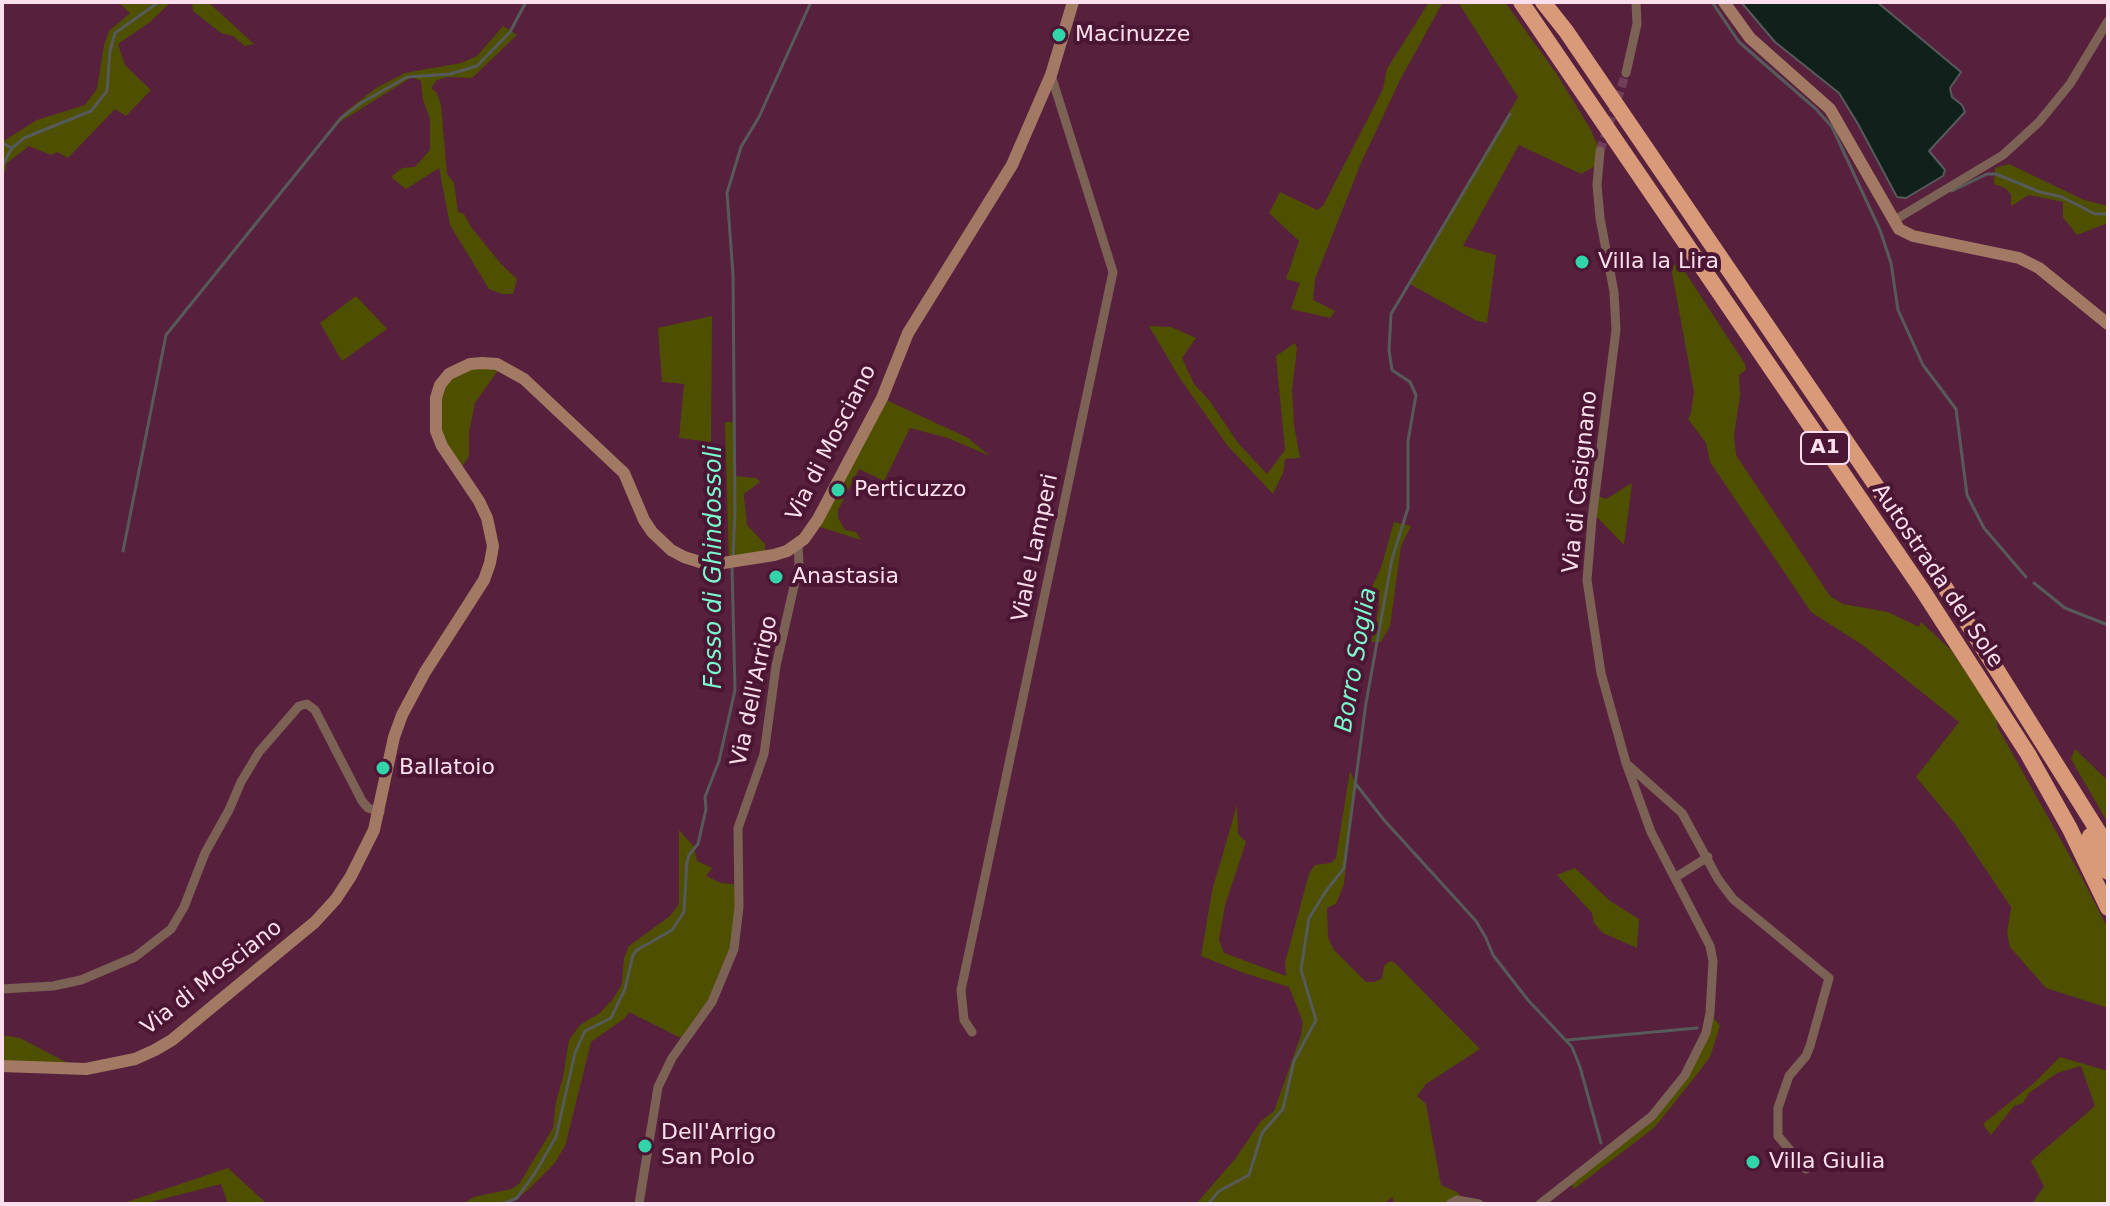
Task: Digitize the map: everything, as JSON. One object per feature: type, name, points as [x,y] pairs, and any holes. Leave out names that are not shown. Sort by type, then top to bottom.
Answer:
[{"type":"highway","name":"Autostrada del Sole","points":[[1521,2],[1923,591],[2028,754],[2070,829],[2108,908]]},
{"type":"highway","name":"Autostrada del Sole","points":[[1543,2],[1566,31],[1941,581],[2108,847]]},
{"type":"highway","name":"Autostrada del Sole","points":[[2043,741],[2108,872]]},
{"type":"main road","name":"Via di Mosciano","points":[[2,1066],[86,1069],[135,1059],[172,1040],[315,922],[336,899],[363,855],[380,812],[394,737],[406,707],[476,594],[490,563],[493,546],[487,518],[442,446],[436,431],[436,398],[440,385],[449,374],[470,364],[497,364],[524,379],[624,473],[644,520],[661,541],[684,557],[700,562],[734,561],[774,555],[798,544],[814,525],[882,398],[908,333],[1012,165],[1051,75],[1073,2]]},
{"type":"main road","points":[[1724,2],[1750,38],[1830,109],[1899,229],[1913,236],[2019,258],[2039,268],[2108,324]]},
{"type":"street","points":[[1626,73],[1637,24],[1636,2]]},
{"type":"street","points":[[1893,221],[2003,155],[2039,122],[2070,84],[2108,21]]},
{"type":"street","name":"Viale Lamperi","points":[[972,1032],[964,1020],[961,990],[1113,272],[1051,75]]},
{"type":"street","name":"Via di Casignano","points":[[1540,1204],[1652,1116],[1685,1075],[1706,1033],[1710,1017],[1713,961],[1710,946],[1651,832],[1626,763],[1601,673],[1587,580],[1616,330],[1614,292],[1597,185],[1600,151]]},
{"type":"street","name":"Via dell'Arrigo","points":[[639,1204],[658,1087],[672,1058],[712,1002],[734,949],[739,907],[738,828],[764,754],[776,666],[799,564],[798,544]]},
{"type":"street","points":[[2,989],[53,986],[81,980],[135,957],[171,929],[241,782],[259,752],[299,706],[307,704],[315,710],[362,801],[368,808],[380,812]]},
{"type":"street","points":[[1626,763],[1682,813],[1718,879],[1733,899],[1829,978],[1810,1046],[1789,1076],[1778,1108],[1778,1136],[1806,1169]]},
{"type":"street","points":[[1676,877],[1708,857]]},
{"type":"street","points":[[1450,1204],[1457,1200],[1479,1204]]},
{"type":"shaded area","points":[[118,2],[171,2],[150,22],[118,44],[125,65],[151,90],[126,116],[115,109],[68,158],[57,152],[51,155],[29,146],[7,163],[2,181],[2,142],[37,120],[85,105],[97,89],[109,31],[130,13]]},
{"type":"shaded area","points":[[192,2],[208,2],[254,44],[245,46],[233,36],[221,33],[193,11]]},
{"type":"shaded area","points":[[1429,2],[1443,2],[1400,80],[1361,163],[1315,279],[1313,300],[1335,311],[1330,318],[1291,309],[1300,283],[1286,279],[1299,241],[1269,213],[1280,192],[1317,210],[1323,206],[1383,89],[1387,69]]},
{"type":"shaded area","points":[[1458,2],[1505,2],[1556,73],[1591,130],[1600,151],[1597,165],[1581,174],[1519,145],[1463,246],[1496,255],[1487,323],[1475,320],[1408,283],[1518,97]]},
{"type":"shaded area","points":[[1741,2],[1877,2],[1961,72],[1950,88],[1952,97],[1965,112],[1929,151],[1945,170],[1943,176],[1906,198],[1897,197],[1839,93],[1775,42]]},
{"type":"shaded area","points":[[503,26],[517,35],[472,78],[448,77],[437,80],[431,88],[437,93],[441,105],[447,174],[454,183],[458,212],[464,214],[501,264],[517,279],[513,294],[489,289],[450,225],[439,168],[406,189],[391,177],[402,168],[415,167],[430,150],[430,119],[423,100],[421,81],[412,77],[335,125],[344,113],[376,88],[405,73],[461,63],[477,56]]},
{"type":"shaded area","points":[[2009,164],[2084,200],[2108,206],[2108,223],[2077,235],[2063,217],[2063,202],[2029,195],[2011,206],[2011,194],[1994,184],[1995,168]]},
{"type":"shaded area","points":[[1679,263],[1745,364],[1746,370],[1739,375],[1740,395],[1734,435],[1736,455],[1830,596],[1843,604],[1888,612],[1919,627],[1921,622],[1951,650],[1996,718],[1998,728],[2108,929],[2108,1008],[2046,988],[2010,947],[2007,933],[2011,907],[1956,825],[1916,777],[1959,722],[1864,646],[1811,612],[1710,462],[1706,443],[1688,419],[1694,392],[1671,267]]},
{"type":"shaded area","points":[[356,296],[387,329],[342,361],[320,323]]},
{"type":"shaded area","points":[[712,316],[711,442],[679,438],[684,384],[662,382],[658,328]]},
{"type":"shaded area","points":[[1149,326],[1171,327],[1196,338],[1182,358],[1194,384],[1209,400],[1238,443],[1267,474],[1285,450],[1276,356],[1295,343],[1292,390],[1300,458],[1285,459],[1283,473],[1273,494],[1227,445],[1179,377]]},
{"type":"shaded area","points":[[501,366],[475,403],[469,432],[469,456],[459,471],[435,415],[449,374],[457,369]]},
{"type":"shaded area","points":[[882,398],[968,438],[990,456],[948,438],[910,428],[884,481],[859,469],[838,510],[838,518],[845,530],[856,532],[861,540],[814,525]]},
{"type":"shaded area","points":[[725,422],[734,422],[735,476],[756,478],[760,482],[744,494],[744,498],[747,525],[765,544],[765,556],[729,562]]},
{"type":"shaded area","points":[[1632,483],[1624,545],[1593,513],[1595,495],[1606,499]]},
{"type":"shaded area","points":[[1394,522],[1411,526],[1401,546],[1390,626],[1381,642],[1371,642],[1379,595],[1371,589],[1381,568]]},
{"type":"shaded area","points":[[2075,749],[2108,781],[2108,823],[2071,759]]},
{"type":"shaded area","points":[[1350,771],[1355,783],[1344,884],[1336,904],[1327,908],[1328,938],[1334,950],[1366,982],[1382,978],[1384,966],[1390,961],[1395,963],[1480,1049],[1426,1084],[1417,1096],[1426,1104],[1441,1185],[1457,1192],[1464,1200],[1450,1204],[1395,1204],[1392,1197],[1384,1204],[1196,1204],[1235,1159],[1261,1121],[1274,1111],[1303,1022],[1289,987],[1201,956],[1212,891],[1237,805],[1238,834],[1246,842],[1225,905],[1219,940],[1224,953],[1286,976],[1285,963],[1309,874],[1315,865],[1331,863],[1336,858]]},
{"type":"shaded area","points":[[679,830],[694,847],[697,861],[712,868],[706,876],[721,883],[739,885],[734,949],[712,1002],[685,1040],[629,1012],[591,1042],[565,1146],[554,1164],[517,1198],[500,1204],[463,1204],[474,1197],[511,1189],[519,1184],[553,1128],[569,1040],[580,1025],[600,1013],[613,999],[622,984],[624,958],[629,946],[670,916],[679,904]]},
{"type":"shaded area","points":[[1575,868],[1610,901],[1639,919],[1637,948],[1603,933],[1594,923],[1592,913],[1557,875]]},
{"type":"shaded area","points":[[1710,1013],[1720,1026],[1710,1057],[1702,1068],[1655,1127],[1574,1189],[1569,1181],[1652,1116],[1685,1075]]},
{"type":"shaded area","points":[[2,1035],[20,1038],[79,1069],[2,1066]]},
{"type":"shaded area","points":[[2060,1057],[2108,1071],[2108,1204],[2032,1204],[2044,1186],[2031,1161],[2095,1106],[2081,1066],[2057,1073],[2029,1093],[2023,1103],[2014,1106],[1991,1135],[1983,1124],[2035,1082]]},
{"type":"shaded area","points":[[228,1168],[267,1204],[228,1204],[221,1184],[143,1204],[127,1202]]},
{"type":"waterway","points":[[2,166],[12,148],[24,138],[91,111],[107,91],[110,51],[115,33],[159,2]]},
{"type":"waterway","points":[[123,551],[166,335],[341,118],[407,77],[450,74],[477,66],[510,32],[526,2]]},
{"type":"waterway","name":"Fosso di Ghindossoli","points":[[733,559],[733,275],[727,193],[741,147],[759,117],[811,2]]},
{"type":"waterway","points":[[1712,2],[1739,42],[1816,109],[1832,127],[1880,230],[1891,263],[1898,310],[1923,365],[1956,409],[1967,495],[1984,528],[2026,577]]},
{"type":"waterway","name":"Borro Soglia","points":[[1208,1204],[1219,1191],[1249,1175],[1262,1133],[1283,1109],[1294,1061],[1316,1020],[1301,970],[1309,918],[1344,868],[1366,703],[1392,559],[1408,508],[1408,441],[1416,395],[1410,382],[1392,370],[1389,350],[1391,314],[1510,114]]},
{"type":"waterway","points":[[2,143],[12,148]]},
{"type":"waterway","points":[[1952,191],[1987,174],[1996,174],[2040,192],[2062,197],[2095,214],[2108,214]]},
{"type":"waterway","name":"Fosso di Ghindossoli","points":[[489,1204],[517,1198],[535,1173],[556,1137],[575,1053],[585,1031],[611,1018],[625,989],[637,950],[672,930],[684,912],[687,862],[698,844],[706,809],[705,797],[719,761],[735,690],[732,566]]},
{"type":"waterway","points":[[2034,583],[2065,608],[2108,625]]},
{"type":"waterway","points":[[1355,783],[1384,820],[1476,921],[1493,955],[1528,1000],[1572,1047],[1601,1143]]},
{"type":"waterway","points":[[1567,1040],[1697,1028]]},
{"type":"tunnel","points":[[1600,151],[1626,73]]},
{"type":"place","name":"Macinuzze","points":[[1059,35]]},
{"type":"place","name":"Villa la Lira","points":[[1582,262]]},
{"type":"place","name":"Perticuzzo","points":[[838,490]]},
{"type":"place","name":"Anastasia","points":[[776,577]]},
{"type":"place","name":"Ballatoio","points":[[383,768]]},
{"type":"place","name":"Dell'Arrigo San Polo","points":[[645,1146]]},
{"type":"place","name":"Villa Giulia","points":[[1753,1162]]}]
